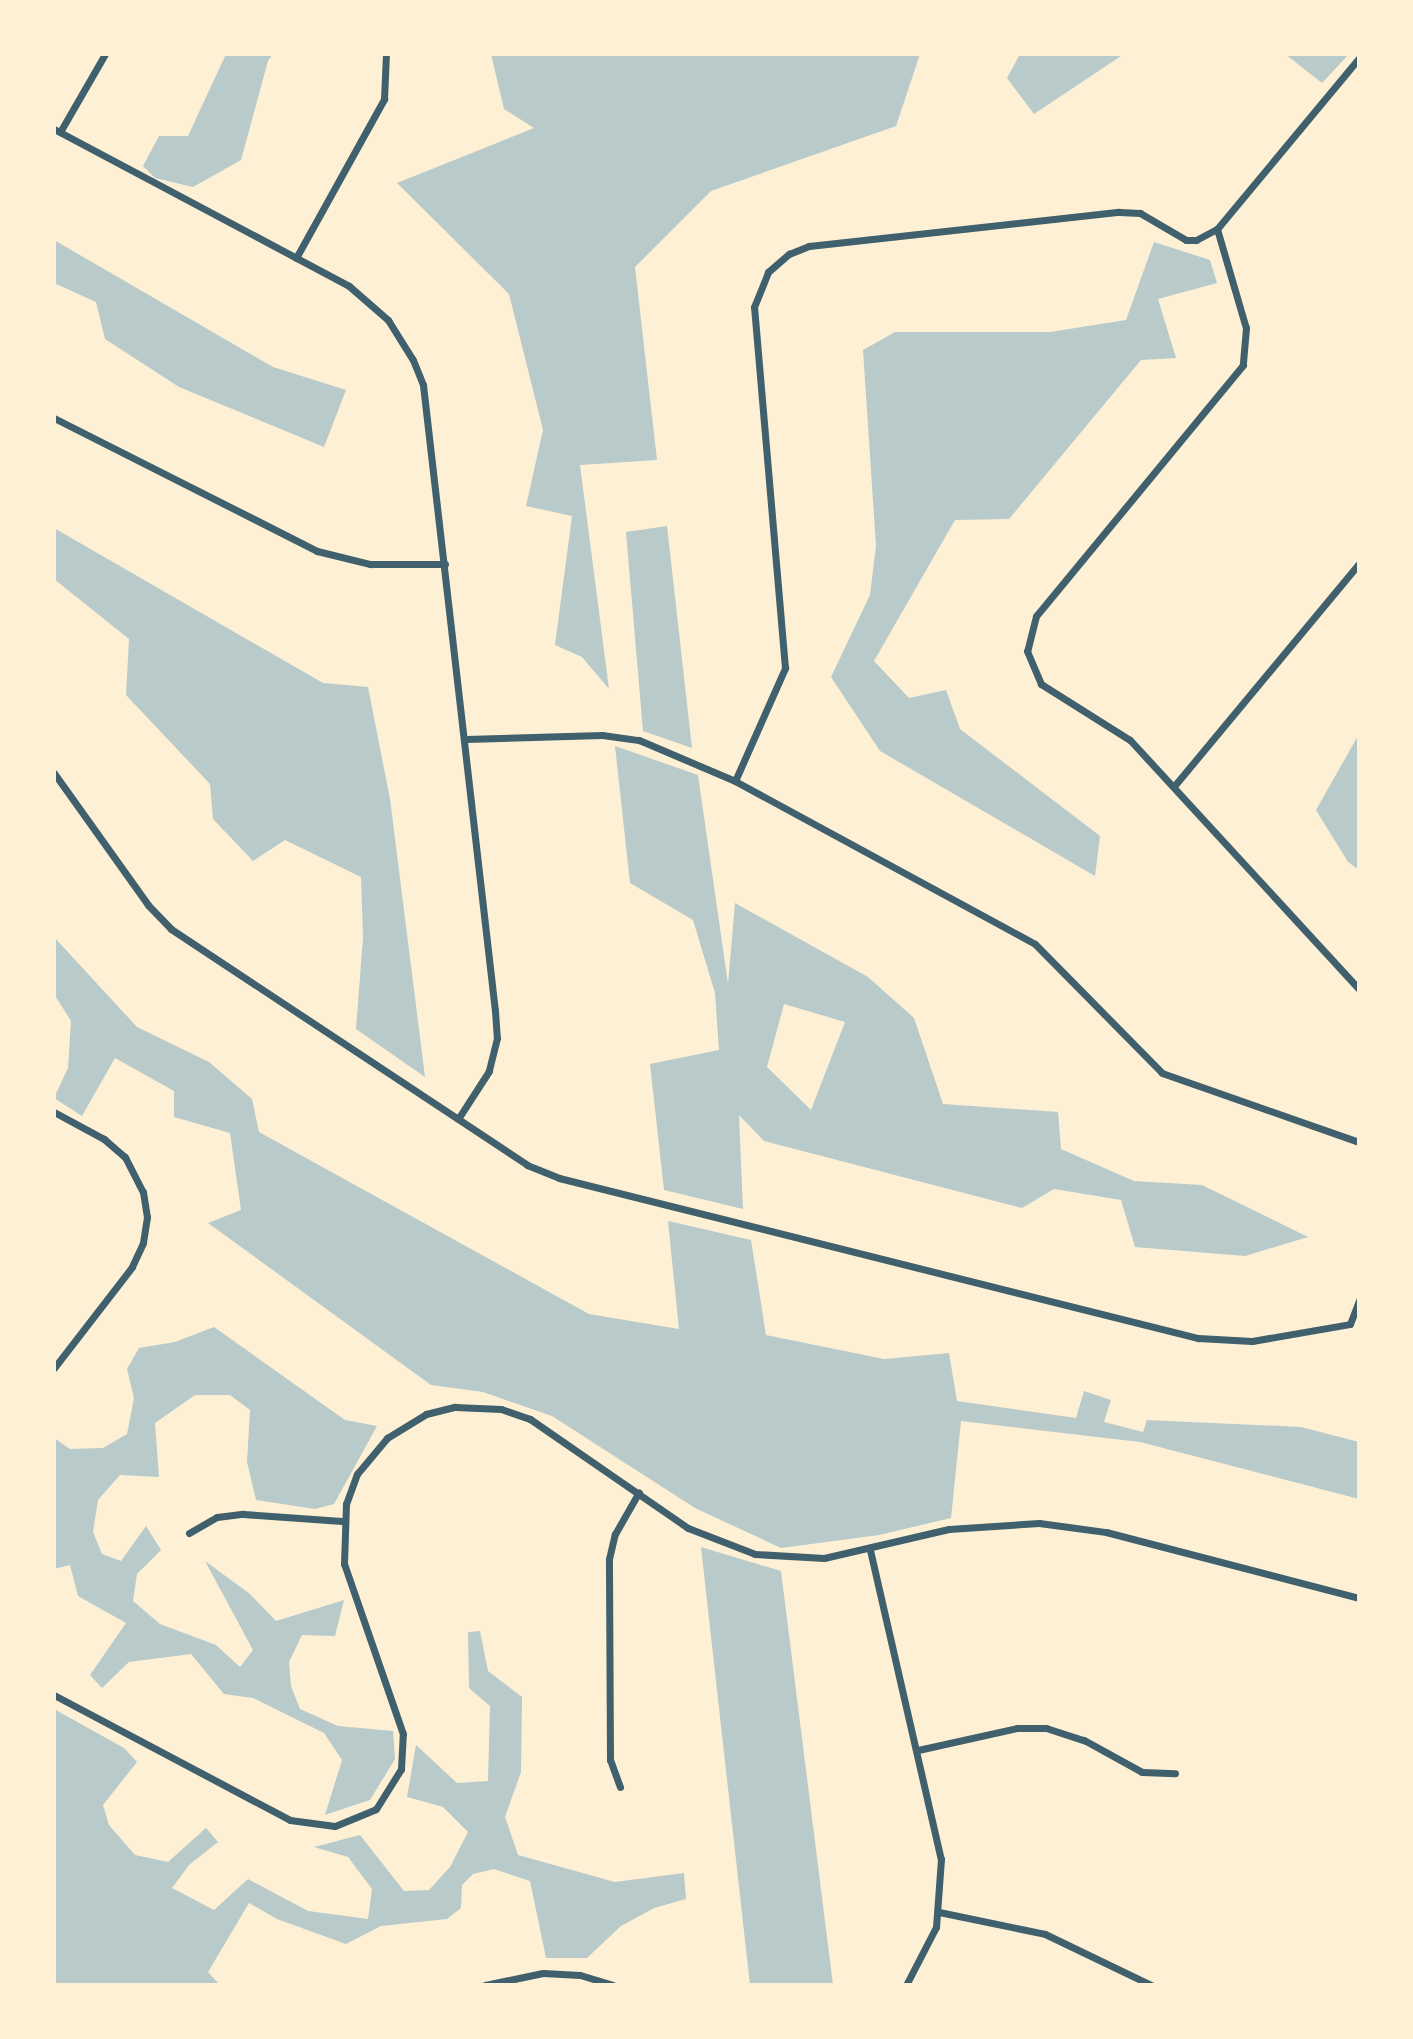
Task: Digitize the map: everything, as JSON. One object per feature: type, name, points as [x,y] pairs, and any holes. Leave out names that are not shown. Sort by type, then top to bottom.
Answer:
[{"type":"street","points":[[105,54],[57,131],[363,296],[408,349],[423,385],[466,739],[497,1038],[489,1071],[458,1119]]},
{"type":"street","points":[[296,258],[384,99],[386,54]]},
{"type":"street","points":[[736,781],[785,668],[755,317],[756,298],[768,272],[789,254],[809,246],[1119,212],[1140,213],[1185,240],[1196,240],[1217,229],[1359,58]]},
{"type":"street","points":[[1217,229],[1246,328],[1243,365],[1036,616],[1027,639],[1029,663],[1041,684],[1130,740],[1175,785],[1359,989]]},
{"type":"street","points":[[54,418],[317,551],[369,564],[444,564]]},
{"type":"street","points":[[1175,785],[1359,563]]},
{"type":"street","points":[[466,739],[602,735],[639,740],[736,781],[1035,944],[1162,1073],[1359,1142]]},
{"type":"street","points":[[54,773],[148,905],[171,929],[527,1165],[559,1178],[1173,1334],[1252,1341],[1350,1324],[1359,1300]]},
{"type":"street","points":[[54,1112],[104,1139],[125,1157],[143,1192],[147,1217],[143,1243],[132,1267],[54,1367]]},
{"type":"street","points":[[54,1695],[290,1820],[323,1826],[367,1815],[391,1791],[404,1746],[401,1723],[348,1578],[342,1521],[354,1481],[376,1448],[412,1420],[456,1407],[501,1409],[530,1419],[705,1536],[755,1555],[807,1559],[870,1550],[971,1525],[1061,1525],[1359,1598]]},
{"type":"street","points":[[620,1787],[610,1760],[609,1559],[615,1534],[639,1492]]},
{"type":"street","points":[[189,1533],[217,1517],[243,1514],[342,1521]]},
{"type":"street","points":[[870,1550],[941,1859],[939,1912],[924,1956],[906,1985]]},
{"type":"street","points":[[918,1750],[1003,1730],[1046,1728],[1084,1740],[1142,1772],[1175,1773]]},
{"type":"street","points":[[939,1912],[1045,1934],[1152,1985]]},
{"type":"street","points":[[485,1985],[552,1973],[613,1985]]},
{"type":"shaded area","points":[[226,54],[273,54],[268,61],[241,160],[193,187],[155,178],[143,166],[159,136],[188,136]]},
{"type":"shaded area","points":[[491,54],[920,54],[896,126],[711,191],[635,267],[657,460],[580,465],[609,689],[582,657],[555,645],[572,516],[526,506],[543,430],[509,294],[397,183],[534,128],[504,109]]},
{"type":"shaded area","points":[[1020,54],[1124,54],[1034,114],[1007,78]]},
{"type":"shaded area","points":[[1285,54],[1349,54],[1322,83]]},
{"type":"shaded area","points":[[54,240],[273,367],[346,390],[324,447],[179,387],[105,339],[96,302],[54,283]]},
{"type":"shaded area","points":[[1154,242],[1210,260],[1217,283],[1158,299],[1176,358],[1141,360],[1009,519],[955,520],[874,661],[909,698],[946,690],[960,729],[1100,836],[1095,876],[880,751],[831,677],[870,595],[876,546],[863,350],[895,332],[1050,332],[1126,320]]},
{"type":"shaded area","points":[[667,526],[692,748],[643,731],[626,532]]},
{"type":"shaded area","points":[[54,528],[323,683],[368,687],[390,799],[425,1077],[356,1029],[363,938],[361,877],[285,840],[253,861],[213,819],[210,784],[126,695],[129,639],[54,579]]},
{"type":"shaded area","points":[[1359,734],[1359,870],[1348,862],[1316,810]]},
{"type":"shaded area","points":[[615,746],[698,775],[728,984],[735,903],[868,977],[914,1018],[943,1104],[1058,1112],[1061,1149],[1134,1181],[1202,1185],[1308,1237],[1245,1256],[1135,1247],[1121,1200],[1054,1189],[1022,1208],[764,1141],[739,1115],[743,1209],[664,1190],[650,1064],[719,1050],[715,993],[693,920],[630,883]],"holes":[[[784,1004],[845,1022],[811,1110],[767,1067]]]},
{"type":"shaded area","points":[[54,937],[137,1027],[209,1062],[252,1099],[259,1132],[589,1314],[679,1329],[668,1221],[751,1240],[766,1335],[884,1359],[949,1353],[957,1401],[1076,1418],[1084,1391],[1111,1400],[1104,1422],[1143,1432],[1147,1420],[1301,1427],[1359,1442],[1359,1499],[1140,1442],[961,1421],[951,1518],[879,1535],[781,1548],[695,1508],[552,1416],[483,1392],[431,1385],[208,1223],[241,1210],[230,1133],[174,1117],[174,1091],[115,1058],[82,1116],[54,1098],[68,1068],[71,1021],[54,994]]},
{"type":"shaded area","points":[[214,1327],[345,1420],[377,1426],[334,1504],[315,1509],[256,1500],[247,1462],[250,1410],[230,1395],[195,1395],[155,1423],[159,1477],[120,1475],[98,1500],[93,1532],[102,1554],[121,1561],[146,1526],[161,1550],[137,1574],[133,1601],[160,1624],[216,1645],[240,1667],[253,1650],[205,1561],[250,1594],[276,1621],[344,1600],[335,1636],[302,1635],[289,1662],[291,1686],[300,1709],[338,1726],[393,1731],[395,1759],[370,1800],[325,1815],[342,1760],[324,1733],[253,1698],[224,1694],[191,1654],[129,1662],[102,1688],[90,1675],[126,1623],[78,1596],[70,1565],[54,1569],[54,1438],[70,1449],[103,1448],[127,1434],[134,1398],[127,1369],[139,1348],[175,1342]]},
{"type":"shaded area","points":[[701,1547],[781,1571],[833,1985],[750,1985]]},
{"type":"shaded area","points":[[480,1631],[488,1671],[522,1697],[521,1772],[505,1817],[518,1855],[615,1882],[684,1873],[686,1899],[654,1908],[621,1926],[587,1958],[546,1958],[530,1881],[494,1869],[473,1874],[462,1885],[461,1908],[447,1919],[381,1926],[346,1944],[277,1919],[249,1903],[208,1972],[220,1985],[54,1985],[54,1709],[124,1748],[137,1762],[103,1805],[109,1825],[135,1855],[168,1862],[206,1828],[218,1842],[189,1865],[172,1888],[214,1910],[248,1879],[308,1911],[368,1919],[372,1889],[348,1857],[314,1847],[360,1835],[404,1891],[429,1890],[450,1867],[468,1832],[443,1807],[407,1797],[416,1745],[457,1783],[488,1781],[490,1706],[469,1688],[468,1632]]}]
